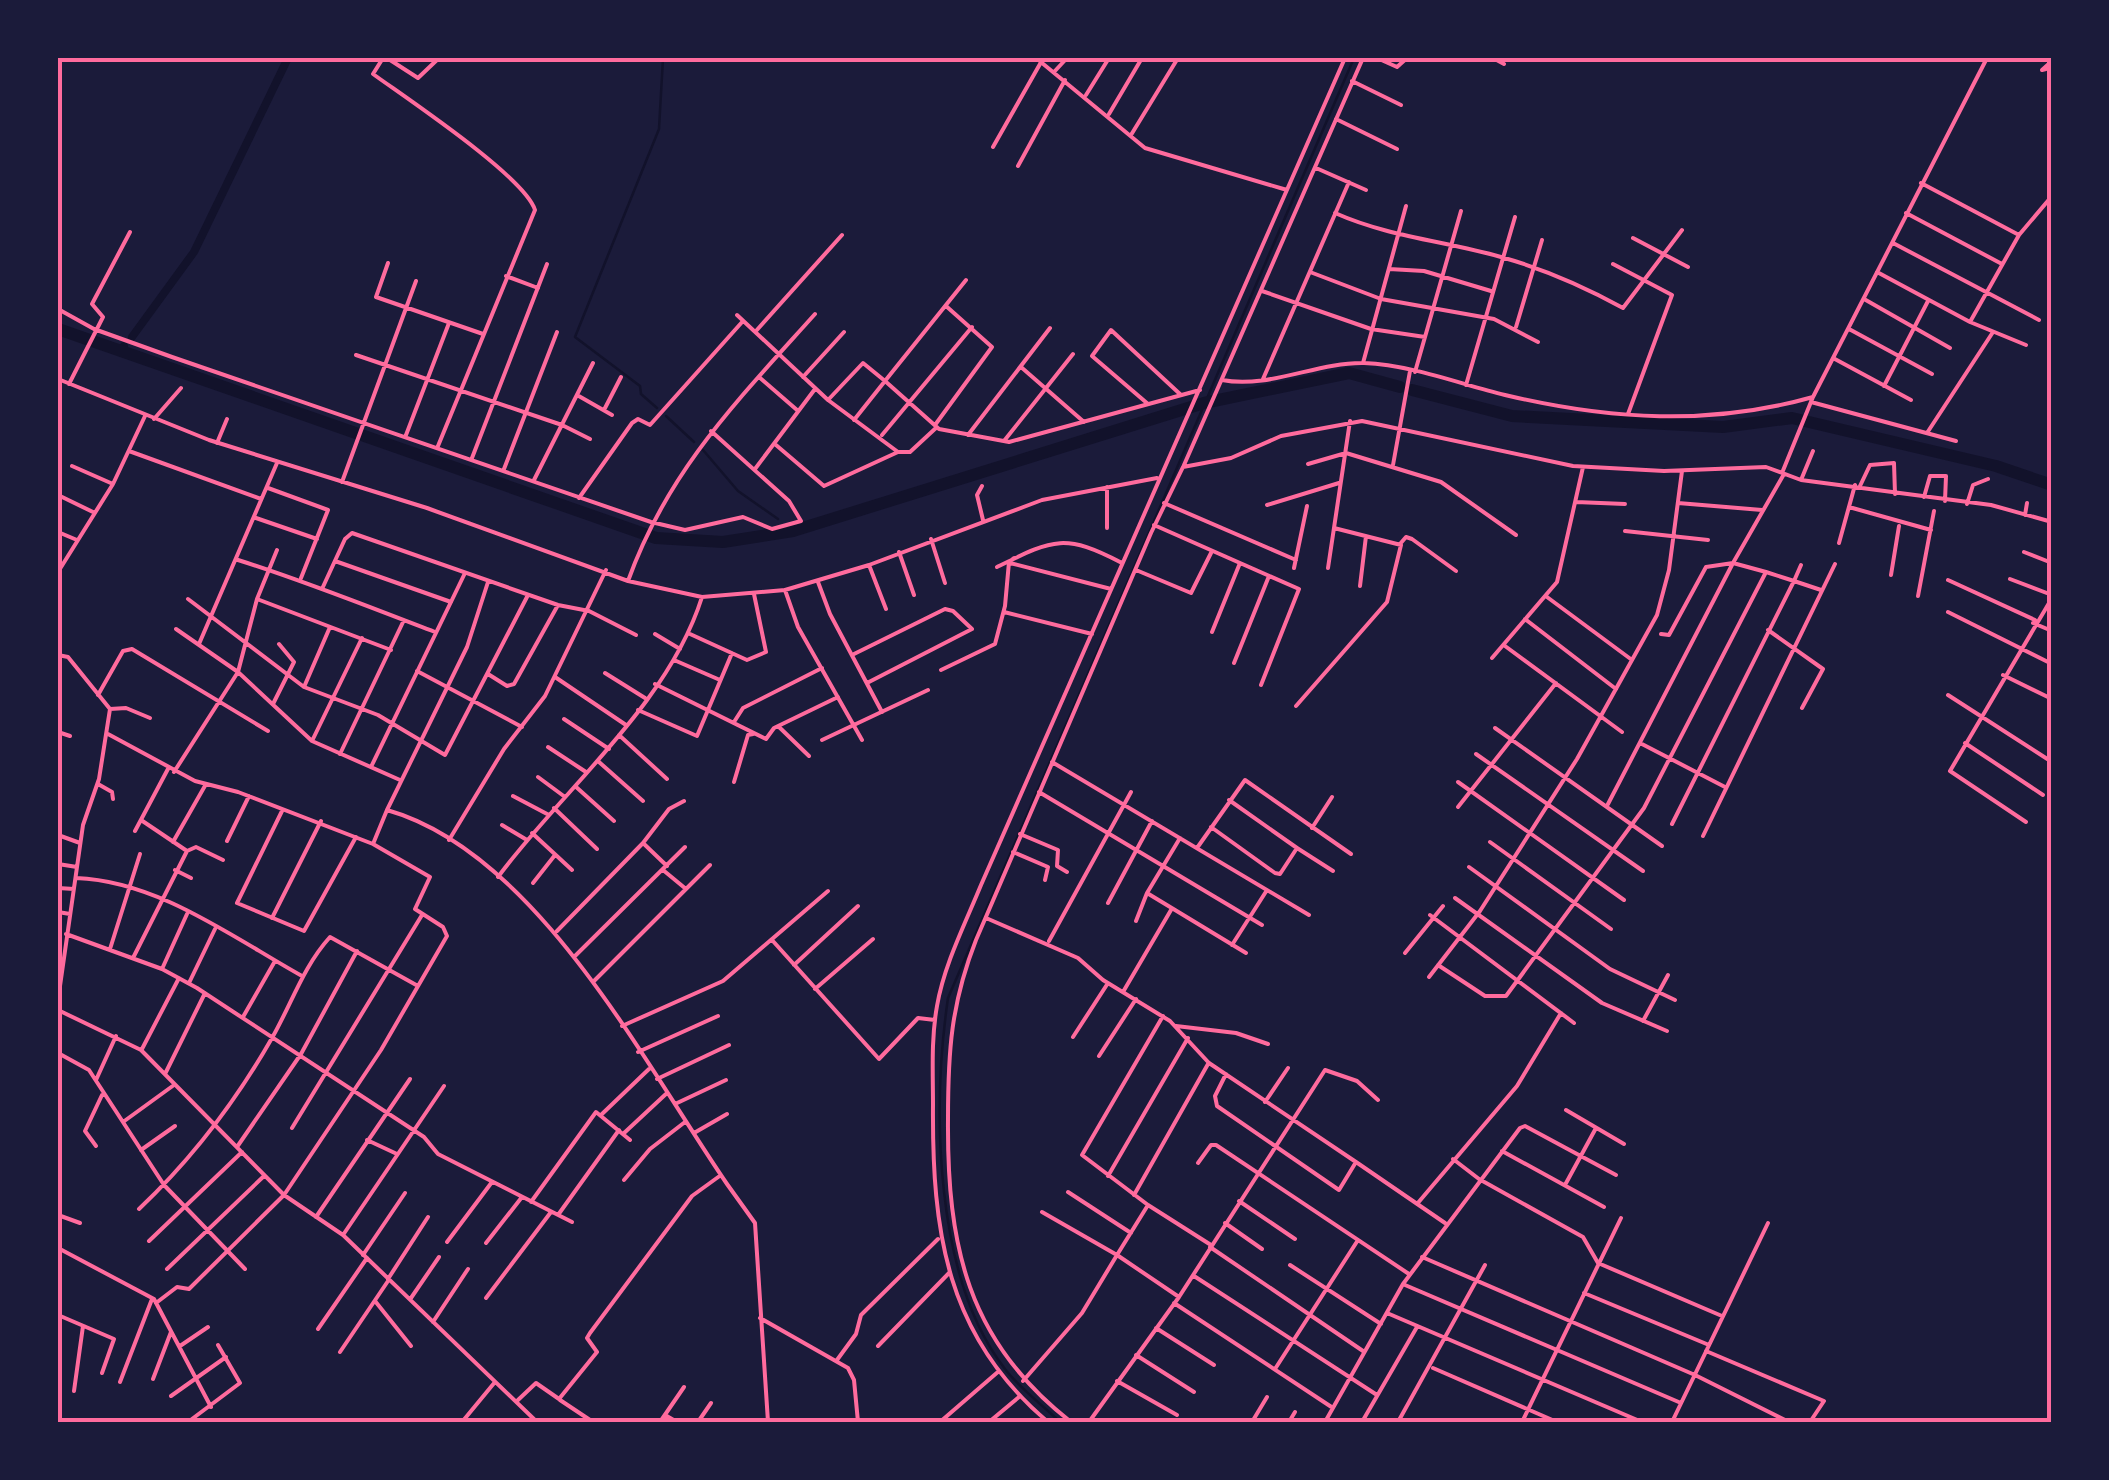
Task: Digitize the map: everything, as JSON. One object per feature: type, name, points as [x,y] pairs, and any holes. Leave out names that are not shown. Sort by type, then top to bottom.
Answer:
[{"type":"street","points":[[438,58],[418,78],[385,58],[373,74],[477,151],[534,204],[438,446]]},
{"type":"street","points":[[1054,72],[1067,58]]},
{"type":"street","points":[[1086,95],[1109,58]]},
{"type":"street","points":[[1108,114],[1142,58]]},
{"type":"street","points":[[1131,135],[1178,58]]},
{"type":"street","points":[[1045,1421],[1019,1397],[972,1329],[940,1238],[934,1180],[935,1020],[942,984],[969,914],[1345,58]]},
{"type":"street","points":[[1071,1422],[1024,1382],[994,1338],[960,1260],[946,1177],[948,1036],[953,1003],[1020,834],[1362,58]]},
{"type":"street","points":[[1378,58],[1397,67],[1407,58]]},
{"type":"street","points":[[1493,58],[1504,64]]},
{"type":"street","points":[[1608,804],[1783,474],[1812,399],[1987,58]]},
{"type":"street","points":[[994,147],[1038,60],[1086,95],[1145,148],[1287,190]]},
{"type":"street","points":[[2046,69],[2042,70],[2052,61]]},
{"type":"street","points":[[1018,166],[1065,80]]},
{"type":"street","points":[[1352,81],[1401,105]]},
{"type":"street","points":[[1336,120],[1397,150]]},
{"type":"street","points":[[1316,168],[1366,190]]},
{"type":"street","points":[[1262,379],[1349,182]]},
{"type":"street","points":[[1921,183],[2018,235]]},
{"type":"street","points":[[1970,322],[2018,235],[2052,196]]},
{"type":"street","points":[[1364,363],[1406,206]]},
{"type":"street","points":[[1392,467],[1406,388],[1425,337],[1461,211]]},
{"type":"street","points":[[1336,213],[1377,232],[1502,257],[1583,286],[1623,308],[1682,230]]},
{"type":"street","points":[[1906,213],[2002,264]]},
{"type":"street","points":[[1466,385],[1515,217]]},
{"type":"street","points":[[69,384],[103,316],[92,304],[130,232]]},
{"type":"street","points":[[756,331],[842,234]]},
{"type":"street","points":[[1632,238],[1688,267]]},
{"type":"street","points":[[1516,327],[1542,240]]},
{"type":"street","points":[[1892,242],[2040,320]]},
{"type":"street","points":[[388,263],[374,295],[483,334]]},
{"type":"street","points":[[472,458],[548,264]]},
{"type":"street","points":[[1614,264],[1665,290],[1672,300],[1628,414]]},
{"type":"street","points":[[1389,268],[1491,291]]},
{"type":"street","points":[[1310,272],[1381,299],[1516,327],[1538,342]]},
{"type":"street","points":[[1877,272],[1970,322],[2026,345]]},
{"type":"street","points":[[506,276],[538,288]]},
{"type":"street","points":[[854,420],[966,280]]},
{"type":"street","points":[[342,482],[416,281]]},
{"type":"street","points":[[1262,291],[1370,329],[1425,337]]},
{"type":"street","points":[[1864,299],[1950,348]]},
{"type":"street","points":[[1884,386],[1929,300]]},
{"type":"street","points":[[776,445],[824,486],[898,452],[910,452],[936,426],[992,351],[990,344],[946,306]]},
{"type":"street","points":[[58,309],[94,329],[650,522],[686,530],[743,517],[772,529],[800,520],[789,501],[712,431]]},
{"type":"street","points":[[628,581],[650,522],[712,431],[815,314]]},
{"type":"street","points":[[736,315],[828,400],[898,452]]},
{"type":"street","points":[[579,498],[632,424],[638,418],[650,425],[743,321]]},
{"type":"street","points":[[406,436],[450,323]]},
{"type":"street","points":[[881,436],[972,327]]},
{"type":"street","points":[[968,435],[1050,328]]},
{"type":"street","points":[[1848,329],[1932,374]]},
{"type":"street","points":[[1148,404],[1092,356],[1111,330],[1181,395]]},
{"type":"street","points":[[1928,433],[1993,331]]},
{"type":"street","points":[[504,469],[557,332]]},
{"type":"street","points":[[803,377],[844,332]]},
{"type":"street","points":[[356,354],[562,424],[590,439]]},
{"type":"street","points":[[1004,441],[1073,354]]},
{"type":"street","points":[[1833,358],[1910,400]]},
{"type":"street","points":[[828,400],[860,362],[936,426],[1004,441],[1200,390]]},
{"type":"street","points":[[534,480],[593,363]]},
{"type":"street","points":[[1222,380],[1262,379],[1364,363],[1628,414],[1693,420],[1812,399],[1956,441]]},
{"type":"street","points":[[1021,366],[1084,422]]},
{"type":"street","points":[[604,410],[622,377]]},
{"type":"street","points":[[760,377],[798,411]]},
{"type":"street","points":[[58,379],[217,443],[606,570],[628,581],[702,597],[786,590],[818,582],[1064,493],[1159,478]]},
{"type":"street","points":[[154,420],[181,388]]},
{"type":"street","points":[[756,469],[815,389]]},
{"type":"street","points":[[577,395],[612,415]]},
{"type":"street","points":[[58,572],[113,484],[144,416]]},
{"type":"street","points":[[217,443],[228,419]]},
{"type":"street","points":[[1183,467],[1231,458],[1281,436],[1350,421],[1400,426],[1496,453],[1584,467],[1766,467],[1801,480],[1857,485],[2052,522]]},
{"type":"street","points":[[1328,568],[1350,421]]},
{"type":"street","points":[[1801,480],[1813,451]]},
{"type":"street","points":[[129,452],[263,499]]},
{"type":"street","points":[[1308,464],[1346,452],[1441,482],[1516,536]]},
{"type":"street","points":[[198,644],[238,560],[277,463]]},
{"type":"street","points":[[1840,543],[1857,485],[1870,465],[1894,464],[1895,494]]},
{"type":"street","points":[[72,466],[113,484]]},
{"type":"street","points":[[1492,658],[1546,596],[1562,568],[1584,467]]},
{"type":"street","points":[[1429,977],[1478,914],[1566,776],[1662,603],[1682,470]]},
{"type":"street","points":[[1163,472],[1176,478]]},
{"type":"street","points":[[1924,498],[1930,476],[1943,475],[1948,478],[1945,501]]},
{"type":"street","points":[[1967,504],[1974,485],[1988,478]]},
{"type":"street","points":[[1267,505],[1341,483]]},
{"type":"street","points":[[982,486],[977,495],[983,520]]},
{"type":"street","points":[[1107,487],[1107,528]]},
{"type":"street","points":[[268,488],[328,510],[300,578]]},
{"type":"street","points":[[58,496],[95,513]]},
{"type":"street","points":[[1576,502],[1625,504]]},
{"type":"street","points":[[1164,503],[1296,560]]},
{"type":"street","points":[[2024,514],[2027,503]]},
{"type":"street","points":[[1678,504],[1762,510]]},
{"type":"street","points":[[1294,568],[1307,506]]},
{"type":"street","points":[[1849,507],[1931,530]]},
{"type":"street","points":[[1918,596],[1934,511]]},
{"type":"street","points":[[256,518],[318,539]]},
{"type":"street","points":[[1890,575],[1900,524]]},
{"type":"street","points":[[1154,525],[1299,589],[1261,686]]},
{"type":"street","points":[[1334,528],[1400,544]]},
{"type":"street","points":[[1625,531],[1708,540]]},
{"type":"street","points":[[58,532],[77,540]]},
{"type":"street","points":[[322,590],[352,533],[488,582],[589,611],[636,635]]},
{"type":"street","points":[[1360,586],[1366,536]]},
{"type":"street","points":[[1296,706],[1388,602],[1400,544],[1406,537],[1456,571]]},
{"type":"street","points":[[931,539],[944,584]]},
{"type":"street","points":[[996,567],[1060,540],[1086,545],[1122,563]]},
{"type":"street","points":[[174,772],[238,672],[249,642],[257,599],[277,550]]},
{"type":"street","points":[[1136,570],[1192,593],[1212,551]]},
{"type":"street","points":[[899,552],[914,594]]},
{"type":"street","points":[[2024,552],[2052,563]]},
{"type":"street","points":[[238,560],[300,578],[322,590],[436,632]]},
{"type":"street","points":[[1011,560],[1112,589]]},
{"type":"street","points":[[941,670],[991,649],[1004,612],[1011,560]]},
{"type":"street","points":[[335,561],[451,602]]},
{"type":"street","points":[[1212,632],[1240,563]]},
{"type":"street","points":[[1661,634],[1670,635],[1706,567],[1733,564],[1823,591]]},
{"type":"street","points":[[1702,836],[1835,564]]},
{"type":"street","points":[[869,565],[886,609]]},
{"type":"street","points":[[1672,824],[1801,566]]},
{"type":"street","points":[[449,840],[483,780],[556,678],[606,570]]},
{"type":"street","points":[[370,767],[466,572]]},
{"type":"street","points":[[1438,965],[1491,997],[1506,996],[1633,822],[1766,572]]},
{"type":"street","points":[[1234,663],[1270,576]]},
{"type":"street","points":[[2010,579],[2052,597],[2034,621],[1951,768],[1952,775],[2026,822]]},
{"type":"street","points":[[1948,580],[2052,631]]},
{"type":"street","points":[[373,844],[400,780],[467,647],[488,582]]},
{"type":"street","points":[[818,582],[882,712]]},
{"type":"street","points":[[786,590],[798,627],[862,740]]},
{"type":"street","points":[[690,634],[749,660],[768,651],[754,594]]},
{"type":"street","points":[[188,599],[304,687],[392,722],[446,754],[528,595]]},
{"type":"street","points":[[1546,596],[1632,660]]},
{"type":"street","points":[[498,877],[628,726],[690,634],[702,597]]},
{"type":"street","points":[[257,599],[390,650]]},
{"type":"street","points":[[488,674],[507,686],[514,684],[558,605]]},
{"type":"street","points":[[852,655],[944,609],[970,624],[972,629],[867,683]]},
{"type":"street","points":[[1004,612],[1092,634]]},
{"type":"street","points":[[1948,612],[2052,664]]},
{"type":"street","points":[[1526,619],[1616,688]]},
{"type":"street","points":[[340,754],[404,620]]},
{"type":"street","points":[[304,687],[330,626]]},
{"type":"street","points":[[176,629],[238,672],[312,741],[400,780]]},
{"type":"street","points":[[1768,630],[1823,669],[1802,708]]},
{"type":"street","points":[[654,634],[680,649]]},
{"type":"street","points":[[312,741],[362,638]]},
{"type":"street","points":[[273,704],[294,658],[279,644]]},
{"type":"street","points":[[1504,644],[1622,732]]},
{"type":"street","points":[[95,692],[127,649],[268,731]]},
{"type":"street","points":[[637,709],[698,736],[732,653]]},
{"type":"street","points":[[58,656],[68,656],[110,709],[98,784],[80,843],[58,1000]]},
{"type":"street","points":[[674,660],[720,680]]},
{"type":"street","points":[[734,722],[742,708],[823,667]]},
{"type":"street","points":[[417,671],[522,728]]},
{"type":"street","points":[[604,673],[645,698]]},
{"type":"street","points":[[2004,675],[2052,699]]},
{"type":"street","points":[[556,678],[628,726]]},
{"type":"street","points":[[655,684],[766,739],[778,726],[838,696]]},
{"type":"street","points":[[1458,807],[1556,684]]},
{"type":"street","points":[[822,740],[928,690]]},
{"type":"street","points":[[1948,696],[2052,762]]},
{"type":"street","points":[[110,709],[126,708],[150,718]]},
{"type":"street","points":[[564,720],[609,748]]},
{"type":"street","points":[[778,726],[808,756]]},
{"type":"street","points":[[1495,728],[1608,804],[1662,846]]},
{"type":"street","points":[[58,732],[70,736]]},
{"type":"street","points":[[108,734],[174,772],[321,821],[373,844],[430,877],[414,904],[422,915],[447,931],[418,986],[284,1195],[190,1289],[176,1287],[154,1301],[120,1382]]},
{"type":"street","points":[[734,782],[748,735],[753,734]]},
{"type":"street","points":[[618,736],[667,779]]},
{"type":"street","points":[[1640,743],[1727,788]]},
{"type":"street","points":[[1966,743],[2043,795]]},
{"type":"street","points":[[548,747],[588,773]]},
{"type":"street","points":[[1476,754],[1642,871]]},
{"type":"street","points":[[598,762],[642,801]]},
{"type":"street","points":[[1052,762],[1309,915]]},
{"type":"street","points":[[135,830],[168,767]]},
{"type":"street","points":[[538,777],[565,797]]},
{"type":"street","points":[[1197,848],[1244,780],[1351,854]]},
{"type":"street","points":[[1458,782],[1531,830],[1624,900]]},
{"type":"street","points":[[98,784],[112,792],[114,799]]},
{"type":"street","points":[[173,842],[206,784]]},
{"type":"street","points":[[575,786],[614,820]]},
{"type":"street","points":[[1039,792],[1262,925]]},
{"type":"street","points":[[1049,942],[1064,906],[1131,792]]},
{"type":"street","points":[[227,841],[249,796]]},
{"type":"street","points":[[513,796],[549,815]]},
{"type":"street","points":[[1312,828],[1332,797]]},
{"type":"street","points":[[1229,800],[1333,871]]},
{"type":"street","points":[[558,931],[644,843],[669,809],[684,801]]},
{"type":"street","points":[[554,808],[597,849]]},
{"type":"street","points":[[282,810],[236,903],[307,931],[356,837]]},
{"type":"street","points":[[387,810],[449,840],[498,877],[558,931],[755,1223],[768,1422]]},
{"type":"street","points":[[141,819],[187,851]]},
{"type":"street","points":[[272,918],[321,821]]},
{"type":"street","points":[[1108,903],[1152,821]]},
{"type":"street","points":[[502,825],[527,840]]},
{"type":"street","points":[[1211,827],[1278,874],[1298,848]]},
{"type":"street","points":[[532,834],[572,870]]},
{"type":"street","points":[[1020,834],[1058,850],[1057,866],[1067,872]]},
{"type":"street","points":[[58,835],[80,843]]},
{"type":"street","points":[[1136,922],[1147,893],[1180,838]]},
{"type":"street","points":[[1490,842],[1611,929]]},
{"type":"street","points":[[644,843],[686,889]]},
{"type":"street","points":[[133,958],[160,897],[187,851],[196,847],[223,860]]},
{"type":"street","points":[[574,957],[685,847]]},
{"type":"street","points":[[1013,852],[1048,867],[1045,880]]},
{"type":"street","points":[[110,949],[140,854]]},
{"type":"street","points":[[533,883],[555,854]]},
{"type":"street","points":[[58,864],[77,867]]},
{"type":"street","points":[[593,983],[710,865]]},
{"type":"street","points":[[1469,867],[1610,968],[1675,1000]]},
{"type":"street","points":[[175,870],[191,878]]},
{"type":"street","points":[[76,878],[127,886],[160,897],[302,976]]},
{"type":"street","points":[[58,888],[74,890]]},
{"type":"street","points":[[1232,945],[1267,890]]},
{"type":"street","points":[[622,1026],[724,981],[828,891]]},
{"type":"street","points":[[1147,893],[1246,954]]},
{"type":"street","points":[[1455,898],[1602,1002],[1666,1032]]},
{"type":"street","points":[[794,965],[858,906]]},
{"type":"street","points":[[1406,954],[1442,906]]},
{"type":"street","points":[[1123,992],[1172,908]]},
{"type":"street","points":[[58,912],[70,914]]},
{"type":"street","points":[[162,969],[188,912]]},
{"type":"street","points":[[292,1128],[422,915]]},
{"type":"street","points":[[1432,916],[1574,1023]]},
{"type":"street","points":[[986,918],[1049,942],[1078,958],[1108,983],[1175,1026],[1209,1062],[1446,1223]]},
{"type":"street","points":[[189,984],[216,928]]},
{"type":"street","points":[[66,934],[162,969],[206,992],[353,1088],[413,1130],[438,1154],[572,1222]]},
{"type":"street","points":[[139,1209],[215,1126],[273,1036],[302,976],[330,937],[418,986]]},
{"type":"street","points":[[772,940],[879,1060],[918,1018],[935,1020]]},
{"type":"street","points":[[815,989],[873,940]]},
{"type":"street","points":[[149,1241],[239,1150],[301,1054],[356,951]]},
{"type":"street","points":[[243,1017],[275,960]]},
{"type":"street","points":[[1643,1021],[1668,975]]},
{"type":"street","points":[[141,1050],[179,978]]},
{"type":"street","points":[[1073,1037],[1108,983]]},
{"type":"street","points":[[165,1074],[206,992]]},
{"type":"street","points":[[1099,1056],[1136,998]]},
{"type":"street","points":[[58,1010],[141,1050],[284,1195],[343,1236],[538,1422]]},
{"type":"street","points":[[1417,1204],[1517,1086],[1561,1012]]},
{"type":"street","points":[[638,1052],[718,1016]]},
{"type":"street","points":[[1162,1016],[1082,1154],[1148,1205],[1365,1352]]},
{"type":"street","points":[[1175,1026],[1236,1033],[1268,1044]]},
{"type":"street","points":[[96,1080],[116,1036]]},
{"type":"street","points":[[1108,1176],[1188,1038]]},
{"type":"street","points":[[658,1078],[729,1046]]},
{"type":"street","points":[[2052,1049],[2052,1058]]},
{"type":"street","points":[[58,1052],[80,1062],[96,1080],[102,1095],[164,1185],[245,1269]]},
{"type":"street","points":[[1134,1195],[1209,1062]]},
{"type":"street","points":[[602,1114],[650,1068]]},
{"type":"street","points":[[1265,1102],[1288,1068]]},
{"type":"street","points":[[1089,1422],[1194,1276],[1274,1146],[1329,1069],[1357,1080],[1378,1100]]},
{"type":"street","points":[[1226,1074],[1215,1096],[1217,1106],[1339,1190],[1356,1162]]},
{"type":"street","points":[[316,1216],[410,1079]]},
{"type":"street","points":[[675,1104],[726,1080]]},
{"type":"street","points":[[124,1122],[174,1084]]},
{"type":"street","points":[[343,1236],[444,1086]]},
{"type":"street","points":[[558,1216],[621,1132],[667,1093]]},
{"type":"street","points":[[96,1146],[86,1131],[102,1095]]},
{"type":"street","points":[[1566,1110],[1624,1144]]},
{"type":"street","points":[[531,1202],[596,1112],[630,1140]]},
{"type":"street","points":[[694,1133],[727,1114]]},
{"type":"street","points":[[624,1180],[650,1150],[686,1121]]},
{"type":"street","points":[[142,1150],[174,1126]]},
{"type":"street","points":[[1325,1422],[1403,1284],[1479,1179],[1525,1126],[1616,1175]]},
{"type":"street","points":[[1565,1185],[1596,1128]]},
{"type":"street","points":[[367,1140],[397,1154]]},
{"type":"street","points":[[1198,1163],[1213,1144],[1410,1274]]},
{"type":"street","points":[[1502,1150],[1604,1207]]},
{"type":"street","points":[[1453,1159],[1479,1179],[1583,1237],[1598,1263],[1722,1316]]},
{"type":"street","points":[[559,1399],[597,1352],[587,1338],[590,1332],[692,1196],[720,1174]]},
{"type":"street","points":[[167,1268],[264,1176]]},
{"type":"street","points":[[934,1180],[946,1177]]},
{"type":"street","points":[[447,1242],[493,1182]]},
{"type":"street","points":[[1068,1192],[1131,1233]]},
{"type":"street","points":[[318,1328],[405,1193]]},
{"type":"street","points":[[486,1243],[522,1197]]},
{"type":"street","points":[[1239,1202],[1295,1239]]},
{"type":"street","points":[[1024,1382],[1082,1312],[1148,1205]]},
{"type":"street","points":[[486,1298],[551,1212]]},
{"type":"street","points":[[1042,1212],[1117,1255],[1179,1297]]},
{"type":"street","points":[[58,1215],[80,1223]]},
{"type":"street","points":[[340,1352],[428,1217]]},
{"type":"street","points":[[1522,1422],[1620,1218]]},
{"type":"street","points":[[1224,1223],[1262,1249]]},
{"type":"street","points":[[1672,1422],[1768,1223]]},
{"type":"street","points":[[837,1360],[856,1334],[862,1316],[940,1238]]},
{"type":"street","points":[[1274,1369],[1358,1240]]},
{"type":"street","points":[[58,1248],[154,1301],[211,1408]]},
{"type":"street","points":[[1422,1256],[1694,1375],[1790,1422]]},
{"type":"street","points":[[410,1300],[439,1257]]},
{"type":"street","points":[[1290,1265],[1381,1324]]},
{"type":"street","points":[[1398,1422],[1485,1265]]},
{"type":"street","points":[[433,1322],[468,1270]]},
{"type":"street","points":[[878,1346],[950,1272]]},
{"type":"street","points":[[1194,1276],[1378,1395]]},
{"type":"street","points":[[1403,1284],[1682,1403]]},
{"type":"street","points":[[1584,1293],[1824,1401],[1810,1422]]},
{"type":"street","points":[[375,1301],[411,1346]]},
{"type":"street","points":[[1174,1304],[1333,1408]]},
{"type":"street","points":[[1387,1313],[1642,1422]]},
{"type":"street","points":[[58,1315],[114,1338],[102,1373]]},
{"type":"street","points":[[760,1318],[837,1360],[854,1380],[858,1422]]},
{"type":"street","points":[[74,1391],[83,1326]]},
{"type":"street","points":[[180,1346],[208,1327]]},
{"type":"street","points":[[1362,1422],[1417,1327]]},
{"type":"street","points":[[1156,1328],[1214,1365]]},
{"type":"street","points":[[152,1379],[172,1331]]},
{"type":"street","points":[[188,1422],[240,1383],[218,1345]]},
{"type":"street","points":[[1136,1355],[1194,1392]]},
{"type":"street","points":[[170,1396],[226,1357]]},
{"type":"street","points":[[1431,1367],[1556,1422]]},
{"type":"street","points":[[940,1422],[999,1371]]},
{"type":"street","points":[[1117,1381],[1177,1415]]},
{"type":"street","points":[[462,1422],[494,1382]]},
{"type":"street","points":[[516,1401],[536,1383],[593,1422]]},
{"type":"street","points":[[660,1422],[684,1386]]},
{"type":"street","points":[[989,1422],[1019,1397]]},
{"type":"street","points":[[1253,1422],[1267,1397]]},
{"type":"street","points":[[698,1422],[711,1403]]},
{"type":"street","points":[[1289,1422],[1295,1412]]},
{"type":"street","points":[[665,1415],[678,1422]]},
{"type":"waterway","points":[[132,337],[194,252],[288,58]]},
{"type":"waterway","points":[[657,408],[641,394],[640,386],[575,337],[659,129],[663,58]]},
{"type":"waterway","points":[[1060,1422],[1005,1369],[982,1331],[964,1288],[952,1241],[940,1140],[948,998],[1354,58]]},
{"type":"waterway","points":[[58,329],[656,538],[723,542],[793,531],[1204,403],[1349,373],[1400,387]]},
{"type":"waterway","points":[[120,352],[124,346]]},
{"type":"waterway","points":[[1412,390],[1512,416],[1723,427],[1792,418],[1996,466],[2052,485]]},
{"type":"waterway","points":[[666,416],[694,442]]},
{"type":"waterway","points":[[703,450],[738,491],[778,519]]},
{"type":"waterway","points":[[788,527],[793,531]]}]
